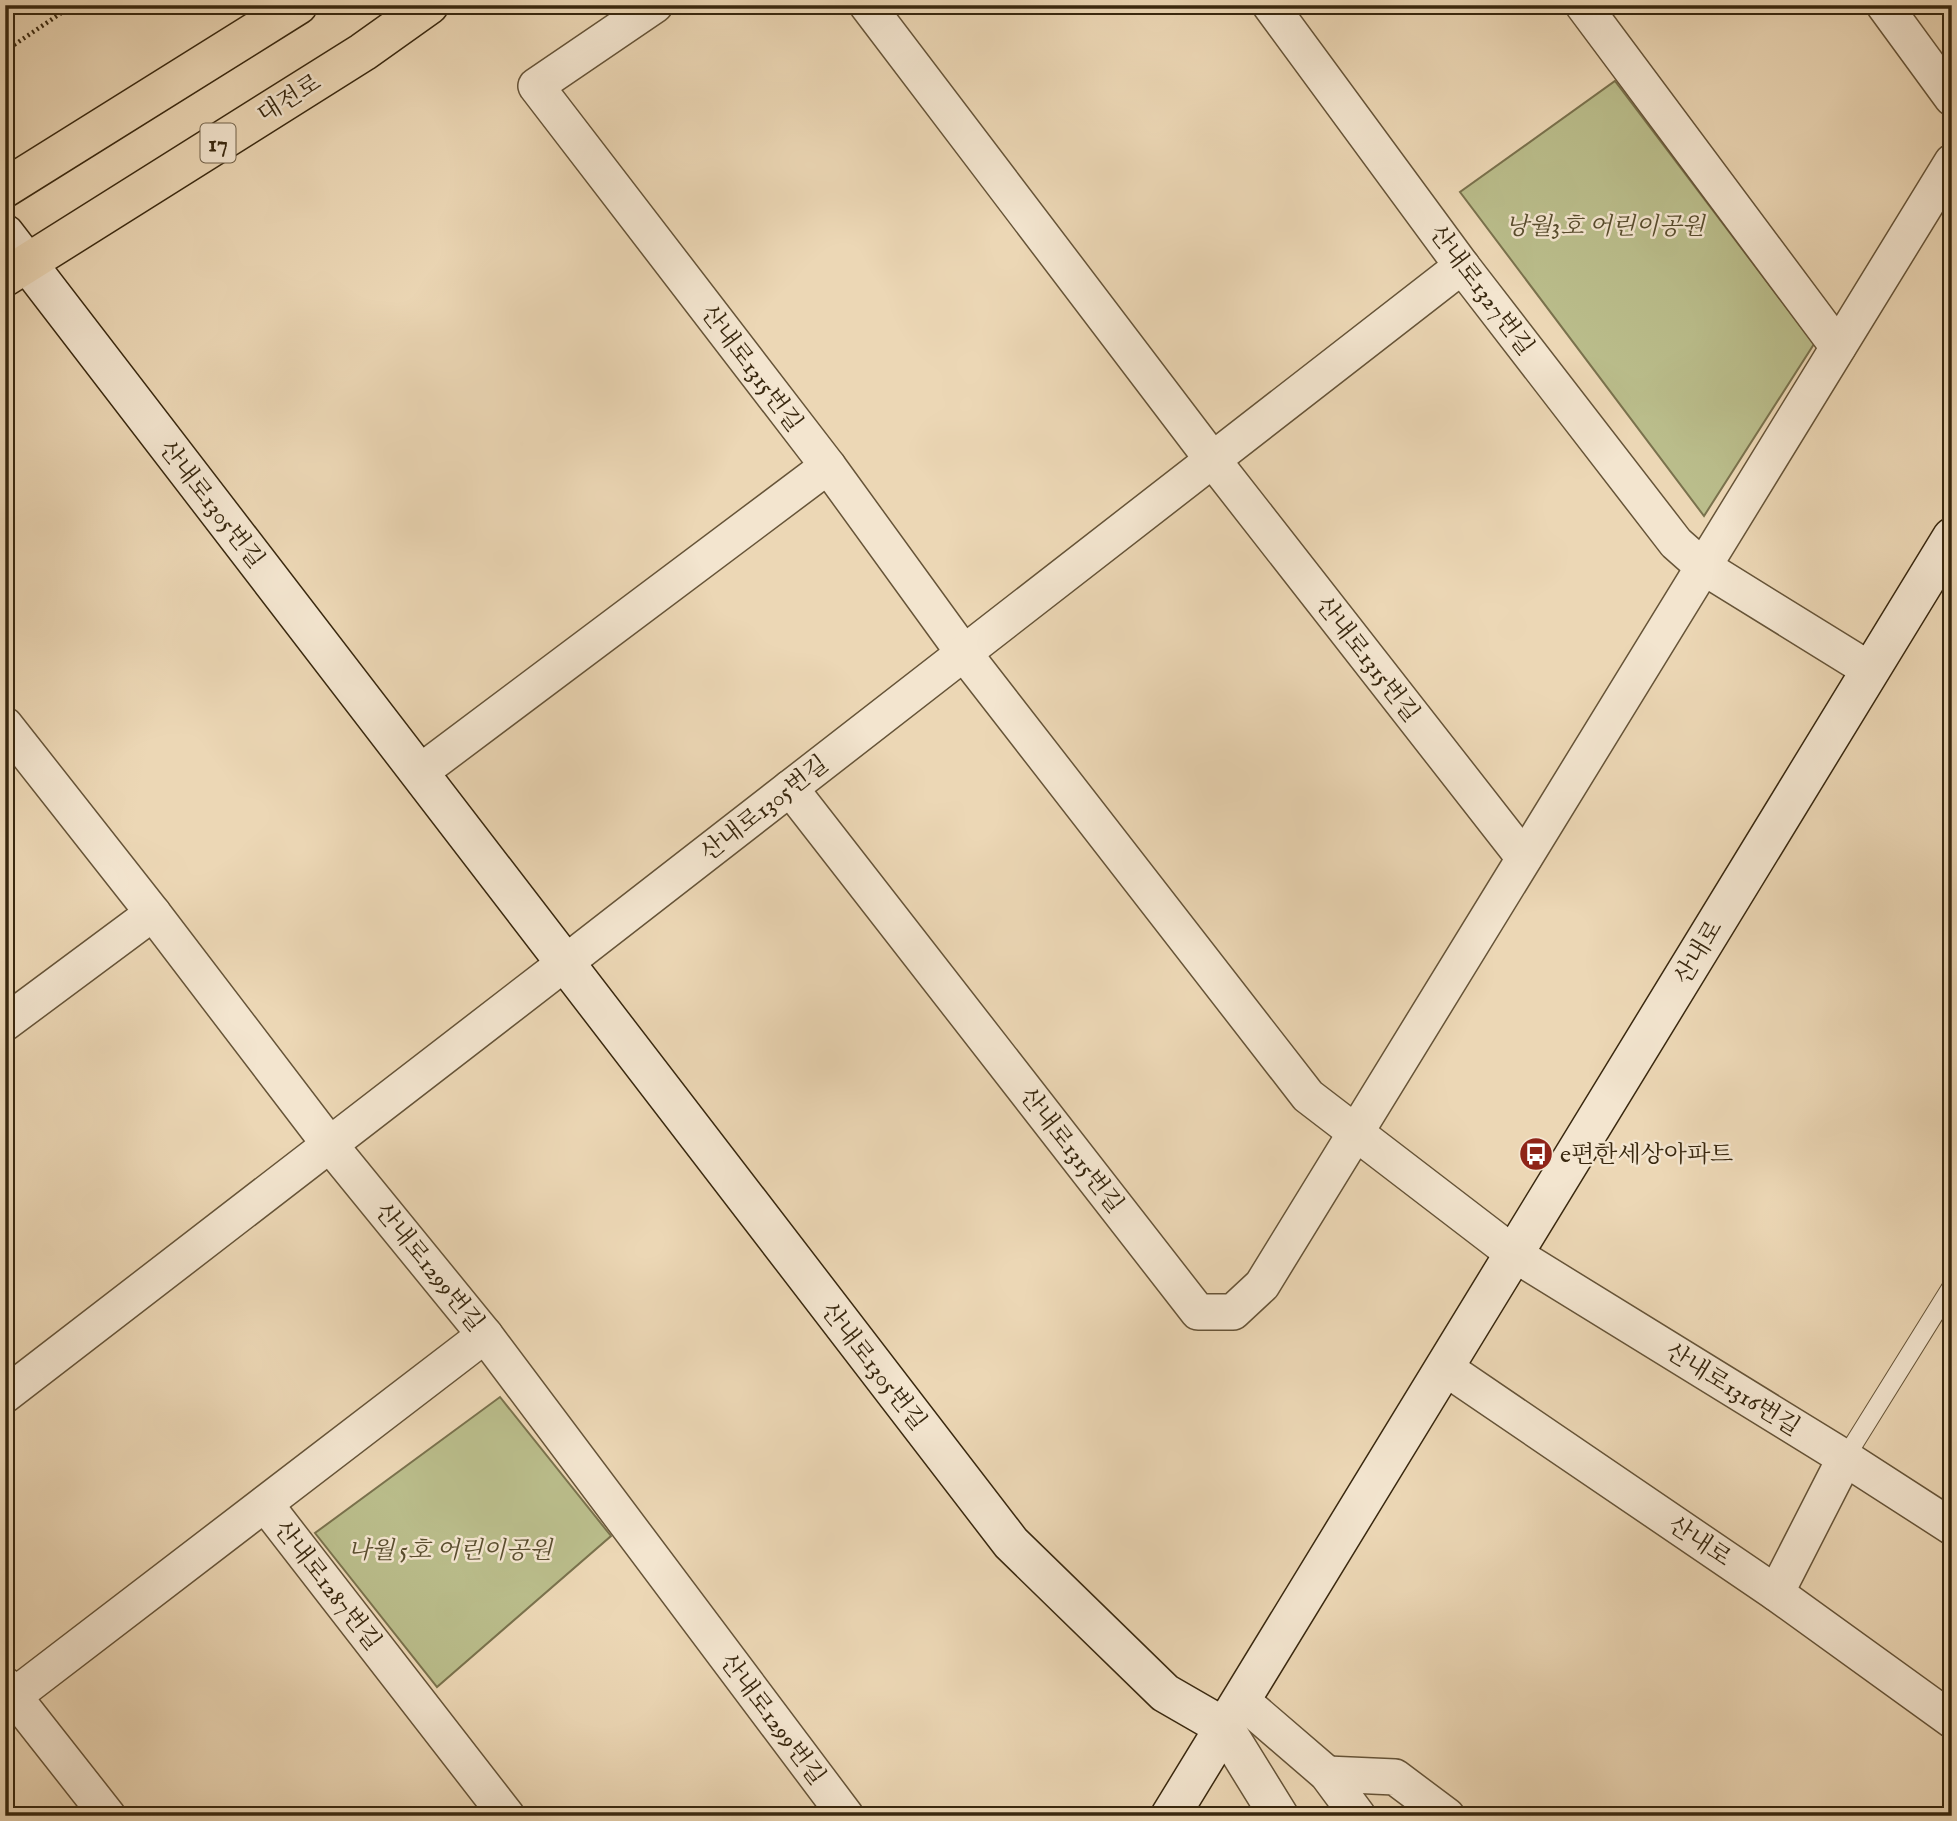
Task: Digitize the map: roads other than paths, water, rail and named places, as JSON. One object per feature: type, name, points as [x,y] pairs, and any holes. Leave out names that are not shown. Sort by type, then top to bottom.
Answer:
[{"type":"main road","points":[[5,188],[298,5]]},
{"type":"main road","name":"대전로","points":[[13,258],[363,52],[429,5]]},
{"type":"main road","name":"산내로1305번길","points":[[13,258],[419,773],[1011,1543],[1165,1693],[1232,1714]]},
{"type":"main road","name":"산내로","points":[[1170,1816],[1952,537]]},
{"type":"main road","points":[[1232,1714],[1279,1816]]},
{"type":"street","name":"산내로1315번길","points":[[655,5],[536,86],[828,466],[963,652],[1308,1096],[1514,1254]]},
{"type":"street","name":"산내로1315번길","points":[[867,5],[1212,460],[1524,858]]},
{"type":"street","name":"산내로1327번길","points":[[1270,5],[1462,266],[1676,543],[1702,566],[1870,670]]},
{"type":"street","points":[[1583,5],[1838,347]]},
{"type":"street","points":[[1884,5],[1952,98]]},
{"type":"street","points":[[1702,566],[1952,162]]},
{"type":"street","points":[[963,652],[1462,266]]},
{"type":"street","points":[[419,773],[828,466]]},
{"type":"street","name":"산내로1315번길","points":[[790,788],[1198,1312],[1233,1312],[1262,1285],[1702,566]]},
{"type":"street","name":"산내로1305번길","points":[[565,964],[963,652]]},
{"type":"street","name":"산내로1299번길","points":[[5,725],[153,912],[330,1144],[485,1335],[846,1816]]},
{"type":"street","points":[[5,1023],[153,912]]},
{"type":"street","points":[[5,1395],[565,964]]},
{"type":"street","name":"산내로1316번길","points":[[1514,1254],[1952,1527]]},
{"type":"street","points":[[265,1504],[485,1335]]},
{"type":"street","name":"산내로","points":[[1444,1367],[1776,1592],[1952,1720]]},
{"type":"street","points":[[1776,1592],[1845,1458]]},
{"type":"street","name":"산내로1287번길","points":[[108,1816],[10,1690],[265,1504],[507,1816]]},
{"type":"street","points":[[1232,1714],[1327,1774],[1358,1816]]},
{"type":"street","points":[[1327,1774],[1395,1777],[1447,1816]]},
{"type":"lane","points":[[1845,1458],[1952,1286]]},
{"type":"place","name":"e편한세상아파트","points":[[1536,1154]]},
{"type":"park label","name":"낭월3호 어린이공원","points":[[1605,226]]},
{"type":"park label","name":"나월 5호 어린이공원","points":[[450,1550]]}]
